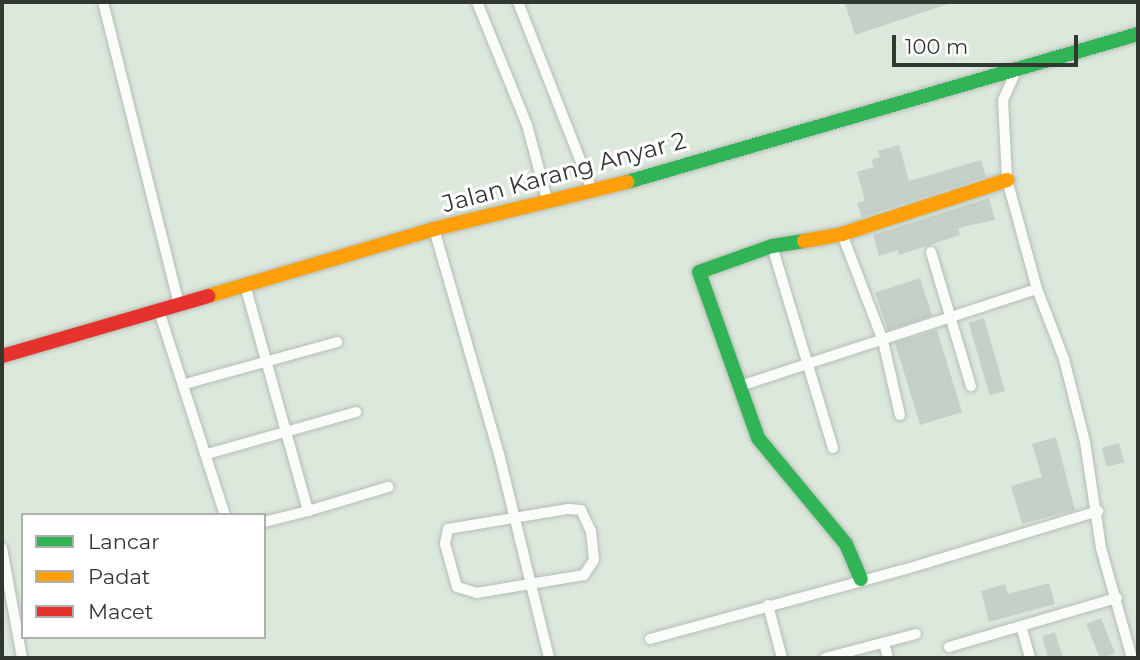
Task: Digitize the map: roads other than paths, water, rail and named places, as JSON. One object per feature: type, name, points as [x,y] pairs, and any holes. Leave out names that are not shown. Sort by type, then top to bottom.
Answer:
[{"type":"street","points":[[103,2],[179,304]]},
{"type":"street","points":[[477,2],[527,125],[547,199]]},
{"type":"street","points":[[518,2],[593,192]]},
{"type":"street","name":"Jalan Karang Anyar 2","points":[[2,356],[434,229],[547,199],[593,192],[1138,34]]},
{"type":"street","points":[[1016,71],[1003,100],[1007,180],[1037,289],[1064,359],[1098,511],[1101,548],[1132,658]]},
{"type":"street","points":[[861,579],[846,544],[758,438],[699,272],[772,246],[842,234],[1007,180]]},
{"type":"street","points":[[434,229],[516,520],[549,658]]},
{"type":"street","points":[[842,234],[883,341],[900,415]]},
{"type":"street","points":[[772,246],[811,365],[833,448]]},
{"type":"street","points":[[931,252],[971,386]]},
{"type":"street","points":[[245,285],[308,511]]},
{"type":"street","points":[[740,386],[1037,289]]},
{"type":"street","points":[[159,311],[185,384],[224,513]]},
{"type":"street","points":[[185,384],[337,342]]},
{"type":"street","points":[[207,453],[356,412]]},
{"type":"street","points":[[266,522],[388,487]]},
{"type":"street","points":[[576,509],[591,531],[594,560],[588,572],[578,578],[531,585],[460,591],[445,544],[447,529],[453,526],[516,520],[576,509]]},
{"type":"street","points":[[650,639],[1098,511]]},
{"type":"street","points":[[2,548],[22,658]]},
{"type":"street","points":[[949,647],[1117,598]]},
{"type":"street","points":[[768,605],[782,658]]},
{"type":"street","points":[[1021,626],[1030,658]]},
{"type":"street","points":[[825,658],[916,634]]},
{"type":"street","points":[[884,643],[888,658]]}]
